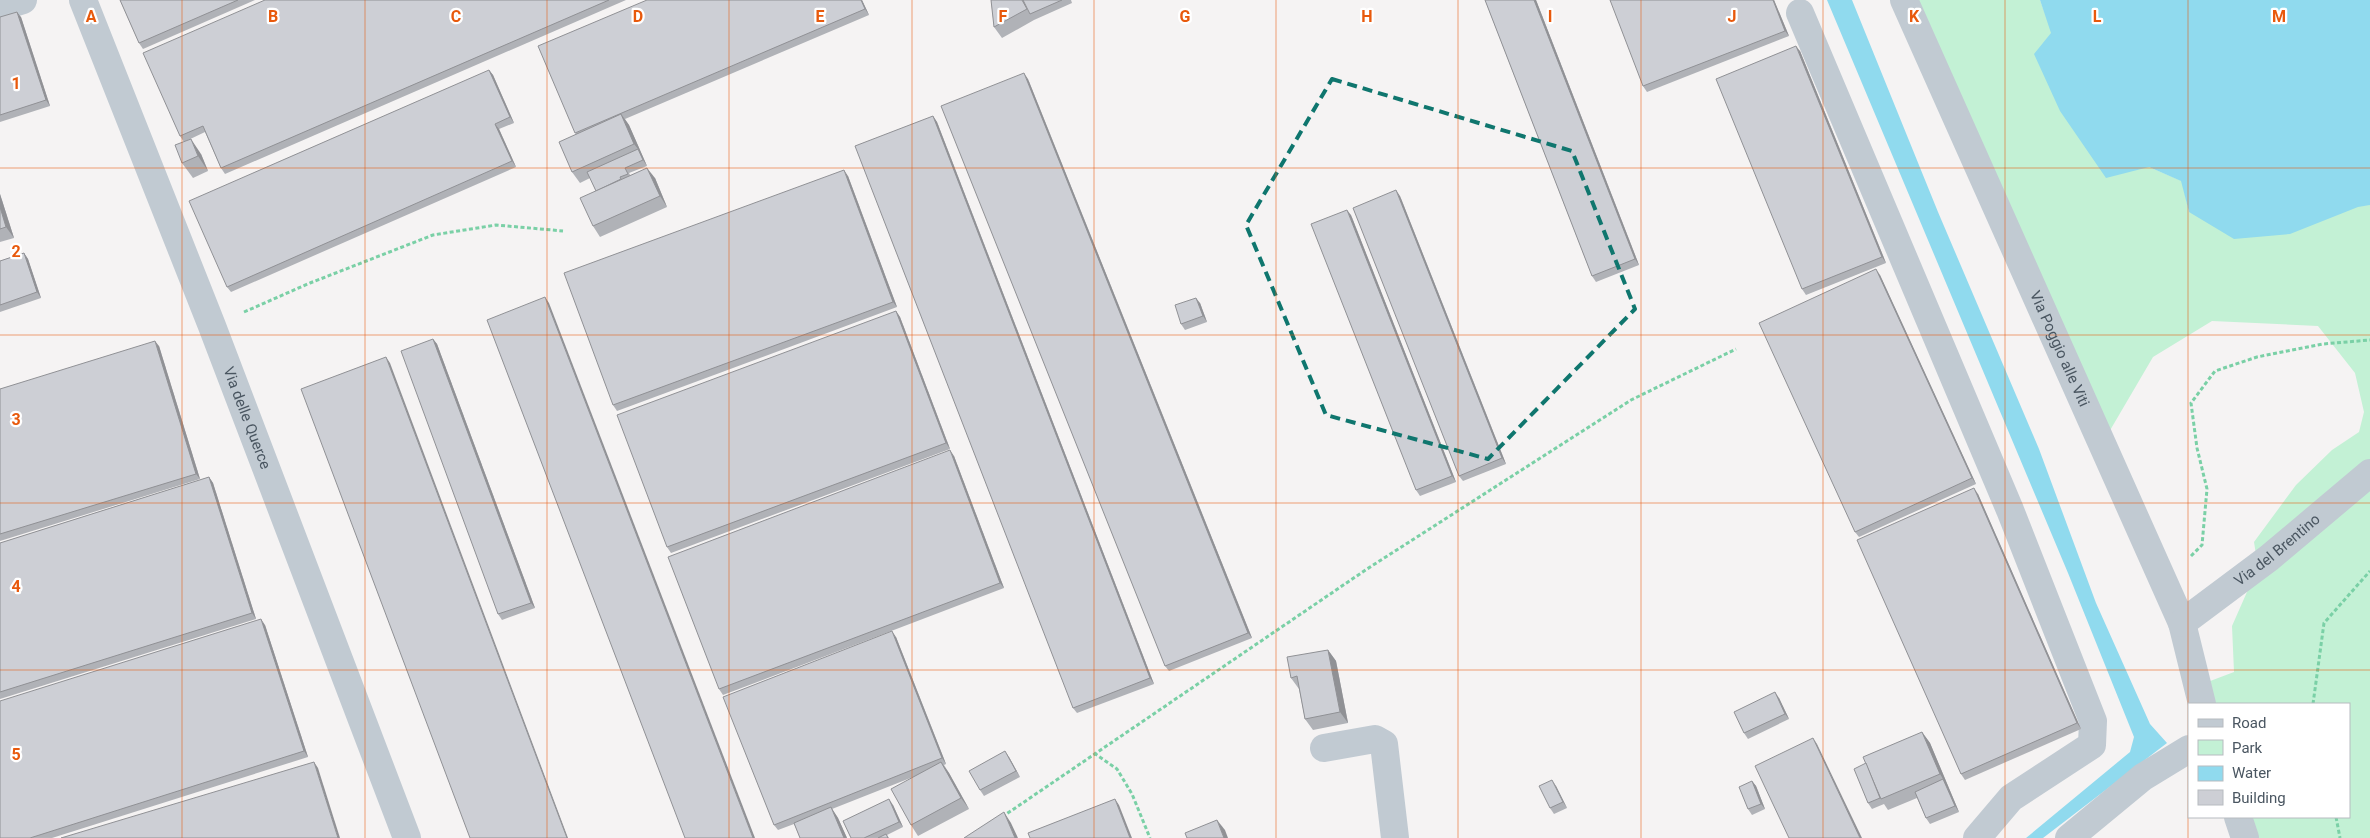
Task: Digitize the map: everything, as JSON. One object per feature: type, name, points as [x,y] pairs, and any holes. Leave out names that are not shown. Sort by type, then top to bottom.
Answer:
[{"type":"street","points":[[0,7],[23,0]]},
{"type":"street","name":"Via delle Querce","points":[[83,0],[212,326],[407,838]]},
{"type":"street","name":"Via Poggio alle Viti","points":[[1904,0],[2182,623],[2202,703]]},
{"type":"street","points":[[1800,13],[2010,510],[2092,721],[2092,745],[2011,798],[1977,838]]},
{"type":"street","name":"Via del Brentino","points":[[2182,623],[2269,558],[2370,473]]},
{"type":"street","points":[[1324,748],[1375,739],[1384,744],[1395,838]]},
{"type":"street","points":[[2069,838],[2143,777],[2188,750]]},
{"type":"street","points":[[2238,818],[2245,838]]},
{"type":"path","points":[[212,326],[310,283],[433,235],[496,225],[562,231]]},
{"type":"path","points":[[2165,584],[2202,545],[2207,489],[2197,448],[2191,403],[2215,371],[2257,358],[2323,344],[2370,340]]},
{"type":"path","points":[[994,822],[1367,569],[1541,460],[1632,400],[1736,349]]},
{"type":"path","points":[[2312,703],[2324,623],[2370,571]]},
{"type":"path","points":[[1094,753],[1117,769],[1132,794],[1150,838]]},
{"type":"path","points":[[2336,818],[2340,838]]},
{"type":"highlighted area","points":[[1332,79],[1572,151],[1635,309],[1488,459],[1326,415],[1246,225]]},
{"type":"green space","points":[[1904,0],[2040,0],[2052,33],[2149,167],[2182,181],[2189,212],[2370,205],[2370,838],[2245,838],[2238,818],[2350,818],[2350,703],[2202,703],[2197,686],[2234,672],[2232,626],[2258,567],[2254,542],[2296,485],[2332,450],[2359,432],[2364,412],[2355,373],[2318,326],[2212,321],[2153,357],[2102,444]]},
{"type":"water","points":[[1827,0],[1852,0],[1938,212],[2039,449],[2096,603],[2150,724],[2167,743],[2043,838],[2026,838],[2130,752],[2134,737],[2068,573]]},
{"type":"water","points":[[2040,0],[2370,0],[2370,205],[2358,207],[2290,234],[2234,239],[2189,212],[2181,181],[2149,167],[2106,178],[2060,111],[2034,54],[2051,33]]},
{"type":"building","points":[[120,0],[238,0],[139,43]]},
{"type":"building","points":[[265,0],[609,0],[221,168],[203,126],[180,136],[143,53]]},
{"type":"building","points":[[647,0],[861,0],[865,9],[575,133],[538,46]]},
{"type":"building","points":[[991,0],[1022,0],[1027,9],[994,27]]},
{"type":"building","points":[[1023,0],[1062,0],[1030,14]]},
{"type":"building","points":[[1485,0],[1534,0],[1635,259],[1592,276]]},
{"type":"building","points":[[1610,0],[1773,0],[1785,31],[1643,86]]},
{"type":"building","points":[[17,12],[46,100],[0,115],[0,17]]},
{"type":"building","points":[[1796,46],[1882,257],[1802,289],[1716,79]]},
{"type":"building","points":[[489,70],[510,117],[495,124],[512,161],[227,287],[189,201]]},
{"type":"building","points":[[1024,73],[1248,633],[1165,666],[941,106]]},
{"type":"building","points":[[621,114],[634,144],[572,172],[559,142]]},
{"type":"building","points":[[933,116],[1150,678],[1073,708],[855,146]]},
{"type":"building","points":[[191,139],[198,156],[182,163],[175,145]]},
{"type":"building","points":[[638,149],[643,160],[625,168],[628,174],[620,177],[621,179],[596,191],[587,172]]},
{"type":"building","points":[[647,168],[660,196],[593,226],[580,198]]},
{"type":"building","points":[[844,170],[893,302],[613,405],[564,273]]},
{"type":"building","points":[[1396,190],[1502,458],[1459,476],[1353,208]]},
{"type":"building","points":[[0,207],[6,227],[0,229]]},
{"type":"building","points":[[1347,210],[1452,476],[1416,490],[1311,224]]},
{"type":"building","points":[[24,253],[37,292],[0,305],[0,261]]},
{"type":"building","points":[[1876,269],[1972,478],[1855,532],[1759,323]]},
{"type":"building","points":[[545,297],[753,838],[685,838],[487,320]]},
{"type":"building","points":[[1196,298],[1203,316],[1181,324],[1175,305]]},
{"type":"building","points":[[896,311],[946,443],[667,547],[617,415]]},
{"type":"building","points":[[433,339],[531,603],[498,614],[401,351]]},
{"type":"building","points":[[155,341],[196,474],[0,534],[0,389]]},
{"type":"building","points":[[386,357],[567,838],[470,838],[301,389]]},
{"type":"building","points":[[950,450],[1000,583],[719,689],[668,557]]},
{"type":"building","points":[[209,477],[252,613],[0,692],[0,543]]},
{"type":"building","points":[[1974,488],[2077,723],[1961,774],[1857,540]]},
{"type":"building","points":[[261,619],[304,751],[30,838],[0,838],[0,701]]},
{"type":"building","points":[[892,631],[942,758],[774,825],[723,697]]},
{"type":"building","points":[[1328,650],[1340,712],[1305,719],[1297,676],[1291,678],[1287,657]]},
{"type":"building","points":[[1775,692],[1785,714],[1744,733],[1734,712]]},
{"type":"building","points":[[1922,732],[1940,774],[1881,799],[1863,757]]},
{"type":"building","points":[[1813,738],[1860,838],[1789,838],[1755,766]]},
{"type":"building","points":[[1005,751],[1016,771],[980,790],[969,771]]},
{"type":"building","points":[[314,762],[338,838],[61,838]]},
{"type":"building","points":[[941,762],[961,798],[911,825],[891,789]]},
{"type":"building","points":[[1866,763],[1880,798],[1868,803],[1854,769]]},
{"type":"building","points":[[1943,779],[1955,806],[1926,818],[1915,792]]},
{"type":"building","points":[[1552,780],[1563,802],[1550,808],[1539,786]]},
{"type":"building","points":[[1752,781],[1761,804],[1748,809],[1739,787]]},
{"type":"building","points":[[889,799],[899,822],[864,838],[851,838],[843,821]]},
{"type":"building","points":[[1115,799],[1130,838],[1030,838],[1028,833]]},
{"type":"building","points":[[831,807],[844,838],[800,838],[794,823]]},
{"type":"building","points":[[1004,812],[1015,838],[964,838]]},
{"type":"building","points":[[1217,820],[1224,838],[1187,838],[1185,833]]},
{"type":"building","points":[[886,834],[888,838],[878,838]]}]
